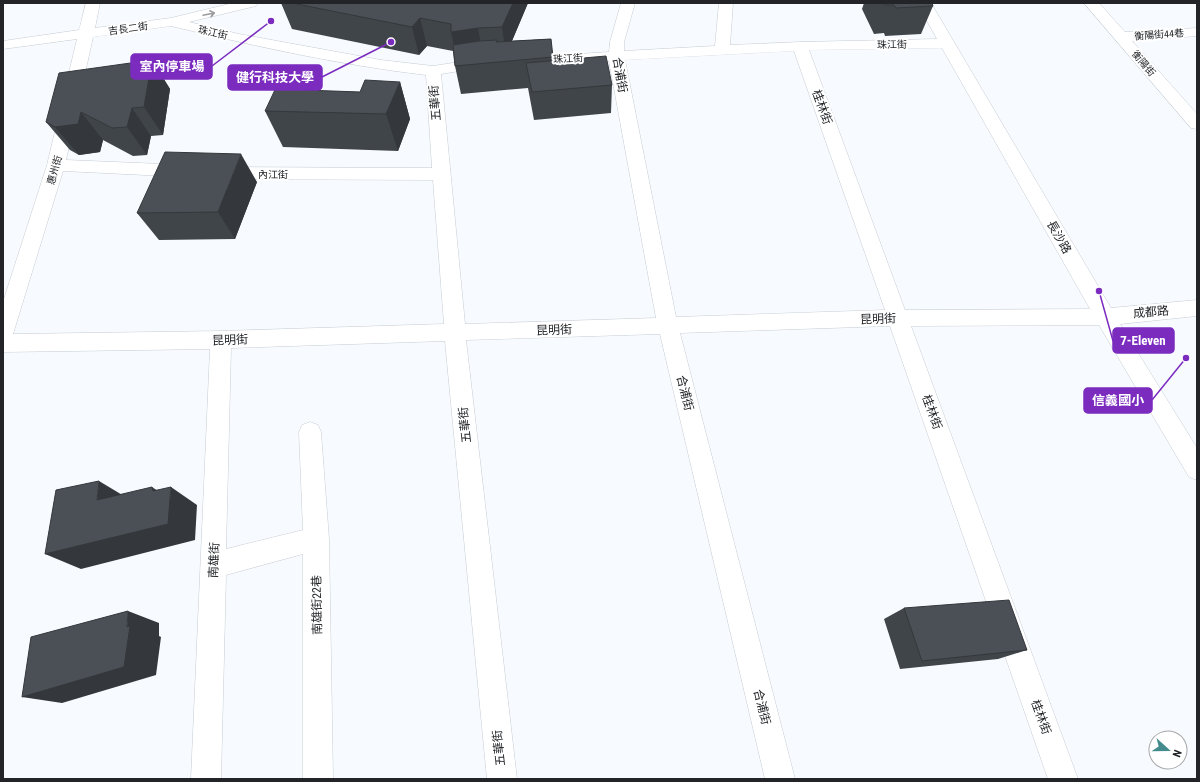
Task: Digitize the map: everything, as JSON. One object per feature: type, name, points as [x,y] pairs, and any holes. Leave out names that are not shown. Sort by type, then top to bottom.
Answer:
[{"type":"street","name":"惠州街","points":[[3,334],[56,165],[93,3]]},
{"type":"street","name":"吉長二街","points":[[3,45],[171,22],[251,3]]},
{"type":"street","name":"合浦街","points":[[628,3],[617,42],[616,55],[668,326],[780,779]]},
{"type":"street","points":[[722,49],[726,3]]},
{"type":"street","name":"長沙路","points":[[924,3],[1105,317],[1197,469]]},
{"type":"street","name":"衡陽街","points":[[1091,3],[1190,108],[1197,124]]},
{"type":"street","name":"珠江街","points":[[171,22],[239,38],[381,65],[432,71],[503,62],[722,49],[948,43]]},
{"type":"street","name":"衡陽街44巷","points":[[1122,37],[1197,32]]},
{"type":"street","name":"桂林街","points":[[800,46],[1063,779]]},
{"type":"street","name":"五華街","points":[[432,71],[455,332],[502,779]]},
{"type":"street","name":"內江街","points":[[56,165],[254,174],[442,174]]},
{"type":"street","name":"成都路","points":[[1105,317],[1197,308]]},
{"type":"street","name":"昆明街","points":[[3,343],[220,340],[898,318],[1105,317]]},
{"type":"street","name":"南雄街","points":[[206,779],[220,340]]},
{"type":"street","name":"南雄街22巷","points":[[310,432],[316,539],[318,779]]},
{"type":"street","points":[[214,565],[316,539]]},
{"type":"building","points":[[292,3],[513,3],[502,27],[478,28],[451,32],[451,24],[420,18],[412,27]]},
{"type":"building","points":[[884,3],[932,3],[933,6],[896,8],[894,5],[885,5]]},
{"type":"building","points":[[551,39],[553,57],[455,66],[453,45],[479,41],[497,40],[496,42]]},
{"type":"building","points":[[606,56],[612,85],[532,92],[526,63]]},
{"type":"building","points":[[152,60],[144,107],[132,108],[127,127],[112,128],[81,112],[78,124],[55,127],[46,122],[59,73]]},
{"type":"building","points":[[281,77],[309,78],[304,90],[360,92],[365,80],[400,82],[386,114],[265,111]]},
{"type":"building","points":[[165,152],[241,154],[218,212],[137,213]]},
{"type":"building","points":[[99,481],[97,500],[152,487],[153,491],[171,487],[168,524],[45,554],[56,490]]},
{"type":"building","points":[[1009,600],[1027,650],[922,661],[904,608]]},
{"type":"building","points":[[128,611],[127,627],[130,626],[124,667],[22,697],[31,637]]},
{"type":"place","name":"室內停車場","points":[[271,21]]},
{"type":"place","name":"健行科技大學","points":[[391,42]]},
{"type":"place","name":"7-Eleven","points":[[1099,291]]},
{"type":"place","name":"信義國小","points":[[1186,358]]}]
